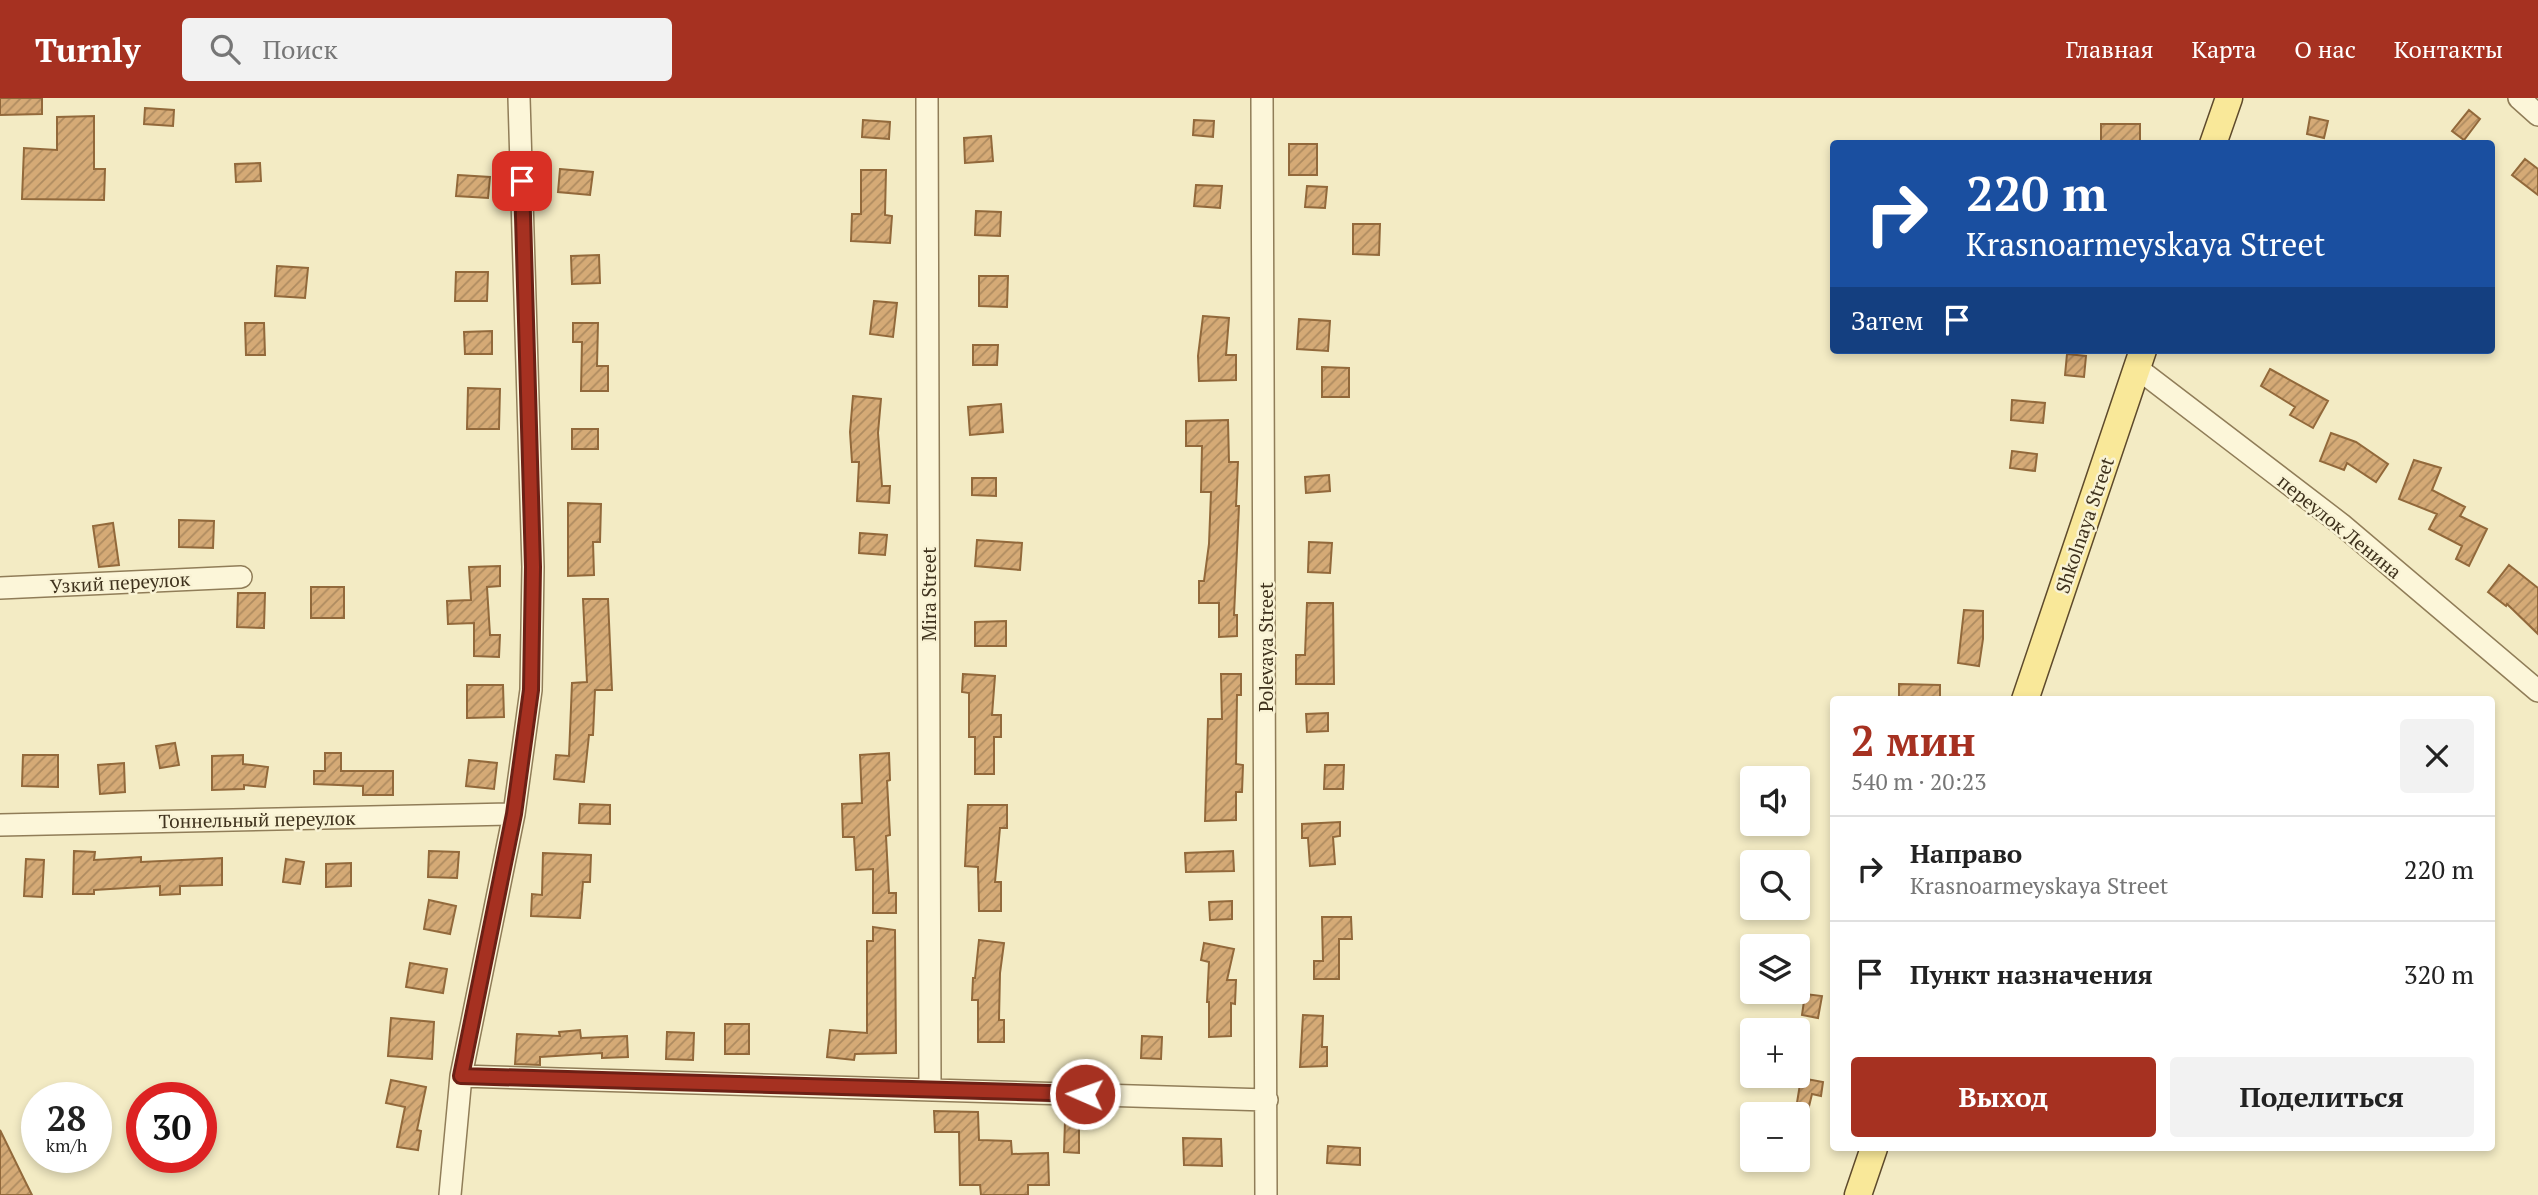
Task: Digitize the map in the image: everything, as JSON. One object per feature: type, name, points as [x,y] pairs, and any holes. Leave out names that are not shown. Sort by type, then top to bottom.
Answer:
[{"type":"main road","points":[[2215,140],[2229,98]]},
{"type":"main road","name":"Shkolnaya Street","points":[[2026,696],[2140,359]]},
{"type":"main road","points":[[1858,1195],[1873,1151]]},
{"type":"street","points":[[450,1195],[461,1076],[514,814],[531,690],[533,567],[519,98]]},
{"type":"street","name":"Mira Street","points":[[927,98],[930,1090]]},
{"type":"street","name":"Polevaya Street","points":[[1262,98],[1266,1195]]},
{"type":"street","points":[[2519,98],[2538,115]]},
{"type":"street","name":"переулок Ленина","points":[[2140,359],[2538,691]]},
{"type":"street","name":"Узкий переулок","points":[[0,588],[241,577]]},
{"type":"street","name":"Тоннельный переулок","points":[[0,825],[514,814]]},
{"type":"street","points":[[461,1076],[1267,1100]]},
{"type":"building","points":[[0,98],[42,98],[42,114],[0,115]]},
{"type":"building","points":[[145,108],[174,110],[173,126],[144,124]]},
{"type":"building","points":[[2469,110],[2480,119],[2464,140],[2452,131]]},
{"type":"building","points":[[94,116],[94,169],[105,169],[104,200],[22,199],[24,148],[57,150],[57,117]]},
{"type":"building","points":[[2310,117],[2328,121],[2324,138],[2307,134]]},
{"type":"building","points":[[863,120],[890,122],[889,139],[862,137]]},
{"type":"building","points":[[1194,120],[1214,121],[1213,137],[1193,135]]},
{"type":"building","points":[[2101,124],[2140,124],[2140,140],[2101,140]]},
{"type":"building","points":[[991,136],[993,161],[965,163],[964,138]]},
{"type":"building","points":[[1289,144],[1317,144],[1317,175],[1289,175]]},
{"type":"building","points":[[2525,159],[2538,169],[2538,195],[2512,175]]},
{"type":"building","points":[[260,163],[261,181],[236,182],[235,164]]},
{"type":"building","points":[[560,169],[593,172],[590,195],[558,192]]},
{"type":"building","points":[[861,170],[886,170],[885,215],[892,216],[890,243],[851,241],[852,214],[861,214]]},
{"type":"building","points":[[458,175],[490,177],[488,198],[456,196]]},
{"type":"building","points":[[1196,185],[1222,186],[1220,208],[1194,206]]},
{"type":"building","points":[[1307,186],[1327,187],[1325,208],[1305,207]]},
{"type":"building","points":[[976,211],[1001,212],[1000,236],[975,235]]},
{"type":"building","points":[[1353,224],[1380,224],[1379,255],[1353,254]]},
{"type":"building","points":[[599,255],[600,283],[572,284],[571,256]]},
{"type":"building","points":[[277,266],[308,268],[305,298],[275,296]]},
{"type":"building","points":[[456,272],[488,272],[487,301],[455,301]]},
{"type":"building","points":[[979,276],[1008,276],[1007,307],[979,306]]},
{"type":"building","points":[[874,301],[897,303],[893,337],[870,334]]},
{"type":"building","points":[[1203,316],[1229,318],[1226,355],[1236,355],[1236,380],[1199,381],[1198,356]]},
{"type":"building","points":[[1299,319],[1330,321],[1328,351],[1297,349]]},
{"type":"building","points":[[245,323],[264,323],[265,355],[246,355]]},
{"type":"building","points":[[573,323],[598,323],[597,366],[608,366],[608,391],[581,391],[582,342],[573,342]]},
{"type":"building","points":[[492,331],[492,354],[465,354],[464,332]]},
{"type":"building","points":[[973,345],[998,345],[997,365],[973,365]]},
{"type":"building","points":[[2067,354],[2086,356],[2084,377],[2065,375]]},
{"type":"building","points":[[1322,367],[1349,368],[1349,397],[1322,397]]},
{"type":"building","points":[[2270,369],[2328,401],[2313,428],[2290,415],[2295,407],[2261,386]]},
{"type":"building","points":[[468,388],[500,389],[499,429],[467,429]]},
{"type":"building","points":[[853,396],[881,399],[878,433],[882,486],[890,486],[889,503],[857,501],[859,462],[852,462],[850,432]]},
{"type":"building","points":[[2012,400],[2045,403],[2043,423],[2011,420]]},
{"type":"building","points":[[1001,404],[1003,432],[970,435],[968,407]]},
{"type":"building","points":[[1228,420],[1229,462],[1238,462],[1236,506],[1239,506],[1234,615],[1237,615],[1237,636],[1219,637],[1219,603],[1199,603],[1199,581],[1204,581],[1209,544],[1211,492],[1201,492],[1202,446],[1186,446],[1186,421]]},
{"type":"building","points":[[572,429],[598,429],[598,449],[572,449]]},
{"type":"building","points":[[2331,433],[2356,442],[2388,464],[2376,482],[2347,463],[2344,470],[2320,461]]},
{"type":"building","points":[[2012,451],[2037,454],[2035,471],[2010,468]]},
{"type":"building","points":[[2414,460],[2441,468],[2432,490],[2465,507],[2460,516],[2487,529],[2469,566],[2456,559],[2462,546],[2429,529],[2437,514],[2399,499]]},
{"type":"building","points":[[1329,475],[1330,491],[1306,493],[1305,477]]},
{"type":"building","points":[[972,478],[996,478],[996,496],[972,495]]},
{"type":"building","points":[[568,503],[601,504],[600,542],[593,542],[594,575],[568,576]]},
{"type":"building","points":[[179,520],[214,521],[213,548],[179,547]]},
{"type":"building","points":[[113,523],[119,565],[99,567],[93,526]]},
{"type":"building","points":[[860,533],[887,535],[885,555],[859,553]]},
{"type":"building","points":[[977,540],[1022,543],[1020,570],[975,566]]},
{"type":"building","points":[[1309,542],[1332,543],[1330,573],[1308,572]]},
{"type":"building","points":[[2509,565],[2538,588],[2538,634],[2507,604],[2506,606],[2488,592]]},
{"type":"building","points":[[500,566],[500,586],[487,587],[490,635],[500,635],[499,657],[474,656],[474,623],[448,624],[447,601],[471,600],[469,567]]},
{"type":"building","points":[[311,587],[344,587],[344,618],[311,618]]},
{"type":"building","points":[[238,593],[265,593],[264,628],[237,627]]},
{"type":"building","points":[[583,599],[608,599],[612,690],[595,690],[593,735],[589,735],[584,782],[554,779],[556,755],[569,756],[572,683],[587,682]]},
{"type":"building","points":[[1307,603],[1333,603],[1334,684],[1296,684],[1296,655],[1305,655]]},
{"type":"building","points":[[1964,610],[1983,611],[1979,666],[1958,663]]},
{"type":"building","points":[[1006,621],[1006,646],[975,646],[975,622]]},
{"type":"building","points":[[963,674],[995,676],[992,715],[1001,715],[1001,737],[994,737],[994,774],[975,774],[975,737],[969,737],[969,693],[962,692]]},
{"type":"building","points":[[1221,674],[1241,674],[1241,695],[1237,695],[1236,764],[1243,765],[1242,792],[1236,792],[1236,820],[1205,821],[1208,719],[1222,719]]},
{"type":"building","points":[[1899,684],[1940,685],[1940,696],[1899,696]]},
{"type":"building","points":[[467,685],[503,685],[504,717],[467,718]]},
{"type":"building","points":[[1328,713],[1328,731],[1307,732],[1306,714]]},
{"type":"building","points":[[175,743],[179,765],[160,768],[156,746]]},
{"type":"building","points":[[325,753],[341,753],[341,771],[393,771],[393,795],[363,795],[363,786],[314,784],[314,771],[325,771]]},
{"type":"building","points":[[889,753],[890,780],[887,781],[890,835],[886,836],[889,893],[896,893],[896,913],[873,913],[873,869],[856,870],[854,837],[843,837],[842,804],[862,803],[860,755]]},
{"type":"building","points":[[23,755],[58,755],[58,787],[22,786]]},
{"type":"building","points":[[243,755],[243,764],[268,767],[265,787],[244,785],[244,789],[212,790],[212,756]]},
{"type":"building","points":[[469,760],[497,763],[494,789],[466,786]]},
{"type":"building","points":[[124,763],[125,792],[100,794],[98,765]]},
{"type":"building","points":[[1325,765],[1344,765],[1343,789],[1324,789]]},
{"type":"building","points":[[580,804],[610,805],[610,824],[579,823]]},
{"type":"building","points":[[968,805],[1007,805],[1007,828],[1000,828],[995,882],[1001,882],[1001,911],[979,911],[978,867],[965,866]]},
{"type":"building","points":[[1340,822],[1340,836],[1333,837],[1335,864],[1310,866],[1308,838],[1302,838],[1302,824]]},
{"type":"building","points":[[74,851],[95,852],[94,860],[141,857],[141,862],[222,858],[222,885],[180,886],[180,894],[160,895],[160,886],[73,894]]},
{"type":"building","points":[[429,851],[459,852],[457,878],[428,877]]},
{"type":"building","points":[[1233,851],[1234,871],[1186,872],[1185,853]]},
{"type":"building","points":[[543,853],[591,855],[590,882],[583,882],[580,918],[531,916],[532,894],[542,895]]},
{"type":"building","points":[[26,859],[44,860],[42,897],[24,896]]},
{"type":"building","points":[[286,859],[304,862],[300,884],[283,882]]},
{"type":"building","points":[[351,863],[351,886],[326,887],[326,864]]},
{"type":"building","points":[[429,900],[456,906],[450,934],[424,929]]},
{"type":"building","points":[[1232,901],[1232,919],[1210,920],[1209,902]]},
{"type":"building","points":[[1322,917],[1351,917],[1352,939],[1339,939],[1339,979],[1314,979],[1314,961],[1323,961]]},
{"type":"building","points":[[873,927],[895,930],[896,1053],[855,1054],[854,1060],[827,1057],[830,1030],[867,1033],[867,941],[873,941]]},
{"type":"building","points":[[979,940],[1004,943],[999,1020],[1004,1020],[1004,1042],[978,1042],[978,1000],[972,1000]]},
{"type":"building","points":[[1204,943],[1234,949],[1227,980],[1236,980],[1235,1004],[1231,1003],[1231,1036],[1209,1037],[1209,962],[1201,960]]},
{"type":"building","points":[[410,963],[447,969],[443,993],[406,987]]},
{"type":"building","points":[[1810,995],[1822,996],[1818,1018],[1802,1015],[1804,1004],[1810,1004]]},
{"type":"building","points":[[1303,1015],[1323,1016],[1322,1047],[1327,1047],[1327,1066],[1300,1067]]},
{"type":"building","points":[[391,1018],[434,1022],[432,1059],[388,1056]]},
{"type":"building","points":[[725,1024],[749,1024],[749,1054],[725,1054]]},
{"type":"building","points":[[580,1030],[581,1038],[627,1036],[628,1057],[602,1058],[602,1053],[540,1057],[540,1065],[515,1064],[517,1034],[560,1036],[559,1032]]},
{"type":"building","points":[[667,1032],[694,1033],[693,1060],[666,1059]]},
{"type":"building","points":[[1142,1036],[1162,1037],[1161,1059],[1141,1058]]},
{"type":"building","points":[[391,1080],[426,1087],[417,1130],[421,1131],[418,1150],[397,1147],[405,1107],[386,1103]]},
{"type":"building","points":[[1810,1080],[1823,1082],[1821,1096],[1812,1094],[1810,1102],[1797,1102],[1799,1088],[1810,1088]]},
{"type":"building","points":[[934,1111],[978,1112],[979,1140],[1011,1141],[1012,1154],[1048,1153],[1049,1185],[1028,1185],[1028,1195],[981,1195],[980,1185],[960,1185],[959,1132],[935,1132]]},
{"type":"building","points":[[1065,1121],[1079,1121],[1079,1153],[1064,1152]]},
{"type":"building","points":[[0,1130],[32,1195],[0,1195]]},
{"type":"building","points":[[1183,1138],[1221,1139],[1222,1166],[1184,1165]]},
{"type":"building","points":[[1328,1146],[1360,1148],[1360,1165],[1327,1163]]},
{"type":"route","points":[[522,181],[533,567],[531,690],[514,814],[461,1076],[1085,1094]]}]
